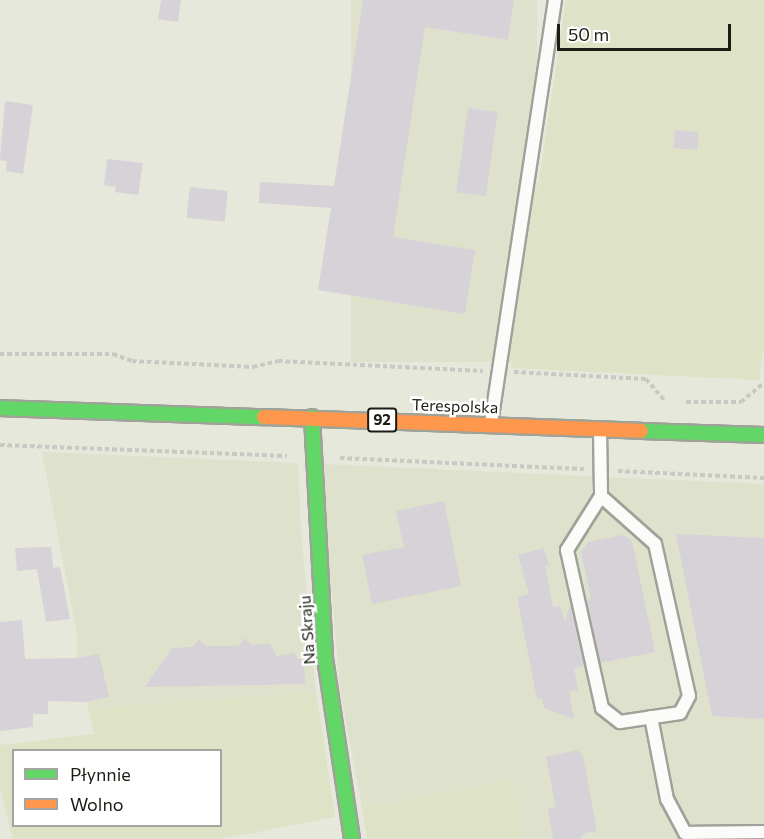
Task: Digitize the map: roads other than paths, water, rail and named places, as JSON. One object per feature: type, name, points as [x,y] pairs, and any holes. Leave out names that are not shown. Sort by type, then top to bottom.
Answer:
[{"type":"main road","name":"Terespolska","points":[[0,408],[312,417],[764,435]]},
{"type":"main road","name":"Na Skraju","points":[[312,417],[312,457],[325,658],[352,839]]},
{"type":"lane","points":[[491,424],[555,0]]},
{"type":"lane","points":[[600,428],[600,496],[567,550],[602,708],[620,722],[680,713],[689,696],[655,544],[600,496]]},
{"type":"lane","points":[[651,717],[667,799],[685,833],[764,832]]}]
